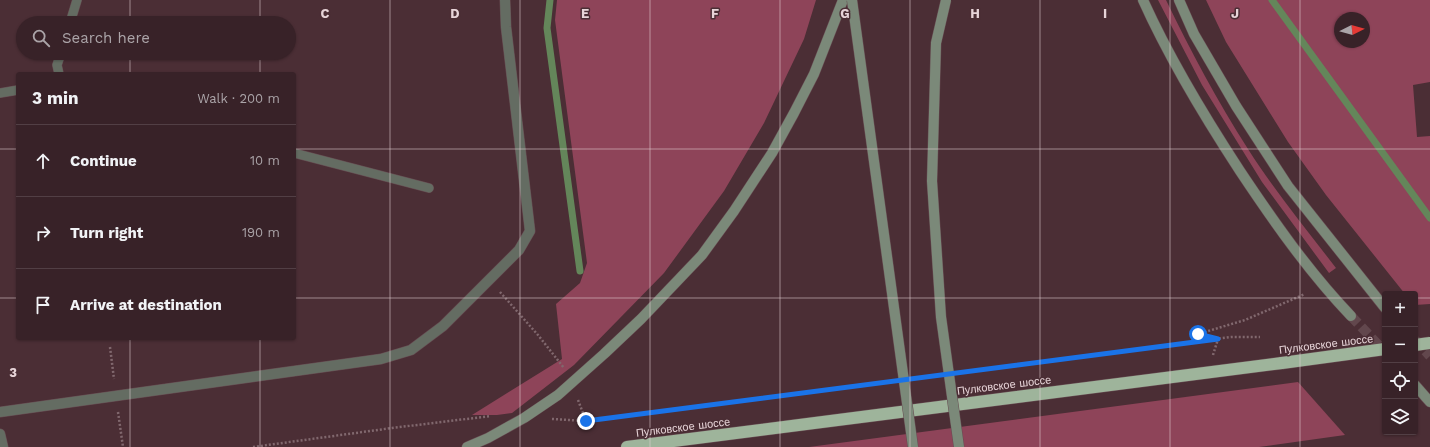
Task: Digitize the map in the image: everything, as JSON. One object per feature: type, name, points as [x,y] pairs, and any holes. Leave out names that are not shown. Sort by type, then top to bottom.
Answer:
[{"type":"highway","points":[[1418,345],[1430,343]]},
{"type":"highway","name":"Пулковское шоссе","points":[[627,447],[1382,349]]},
{"type":"main road","points":[[467,447],[488,438],[524,418],[558,395],[604,354],[671,289],[702,256],[772,153],[814,74],[843,0]]},
{"type":"main road","points":[[852,0],[913,447]]},
{"type":"main road","points":[[946,0],[936,43],[932,181],[941,317],[959,447]]},
{"type":"main road","points":[[1143,0],[1159,36],[1200,108],[1263,205],[1328,292],[1351,316]]},
{"type":"main road","points":[[1179,0],[1194,34],[1236,106],[1288,186],[1382,304]]},
{"type":"main road","points":[[1418,388],[1430,402]]},
{"type":"street","points":[[0,412],[381,359],[411,350],[443,326],[519,250],[530,231],[506,27],[505,0]]},
{"type":"street","points":[[0,434],[3,447]]},
{"type":"lane","points":[[72,16],[77,0]]},
{"type":"lane","points":[[58,72],[57,65],[59,60]]},
{"type":"lane","points":[[0,93],[16,90]]},
{"type":"lane","points":[[296,154],[429,188]]},
{"type":"path","points":[[489,280],[538,335],[566,372],[586,421]]},
{"type":"path","points":[[1218,339],[1198,334],[1245,320],[1305,294]]},
{"type":"path","points":[[958,373],[1231,337],[1260,337]]},
{"type":"path","points":[[918,378],[934,376]]},
{"type":"path","points":[[546,419],[586,421],[894,381]]},
{"type":"path","points":[[253,447],[392,428],[491,416],[499,417]]},
{"type":"shaded area","points":[[557,0],[816,0],[804,39],[764,123],[724,191],[664,273],[574,365],[512,413],[497,415],[472,415],[562,359],[556,304],[580,283],[587,263],[555,20]]},
{"type":"shaded area","points":[[1158,0],[1166,0],[1215,94],[1258,164],[1290,209],[1336,268],[1329,273],[1262,182],[1202,85]]},
{"type":"shaded area","points":[[1206,0],[1430,0],[1430,82],[1413,85],[1417,137],[1430,136],[1430,304],[1418,305],[1418,291],[1403,291],[1326,195],[1288,142],[1226,42]]},
{"type":"shaded area","points":[[1298,382],[1345,435],[1259,447],[809,447]]},
{"type":"waterway","points":[[550,0],[547,28],[580,271]]},
{"type":"waterway","points":[[1272,0],[1430,218]]},
{"type":"tunnel","points":[[1351,316],[1382,349]]},
{"type":"tunnel","points":[[1418,343],[1430,356]]},
{"type":"route","points":[[586,421],[1218,339],[1198,334]]}]
